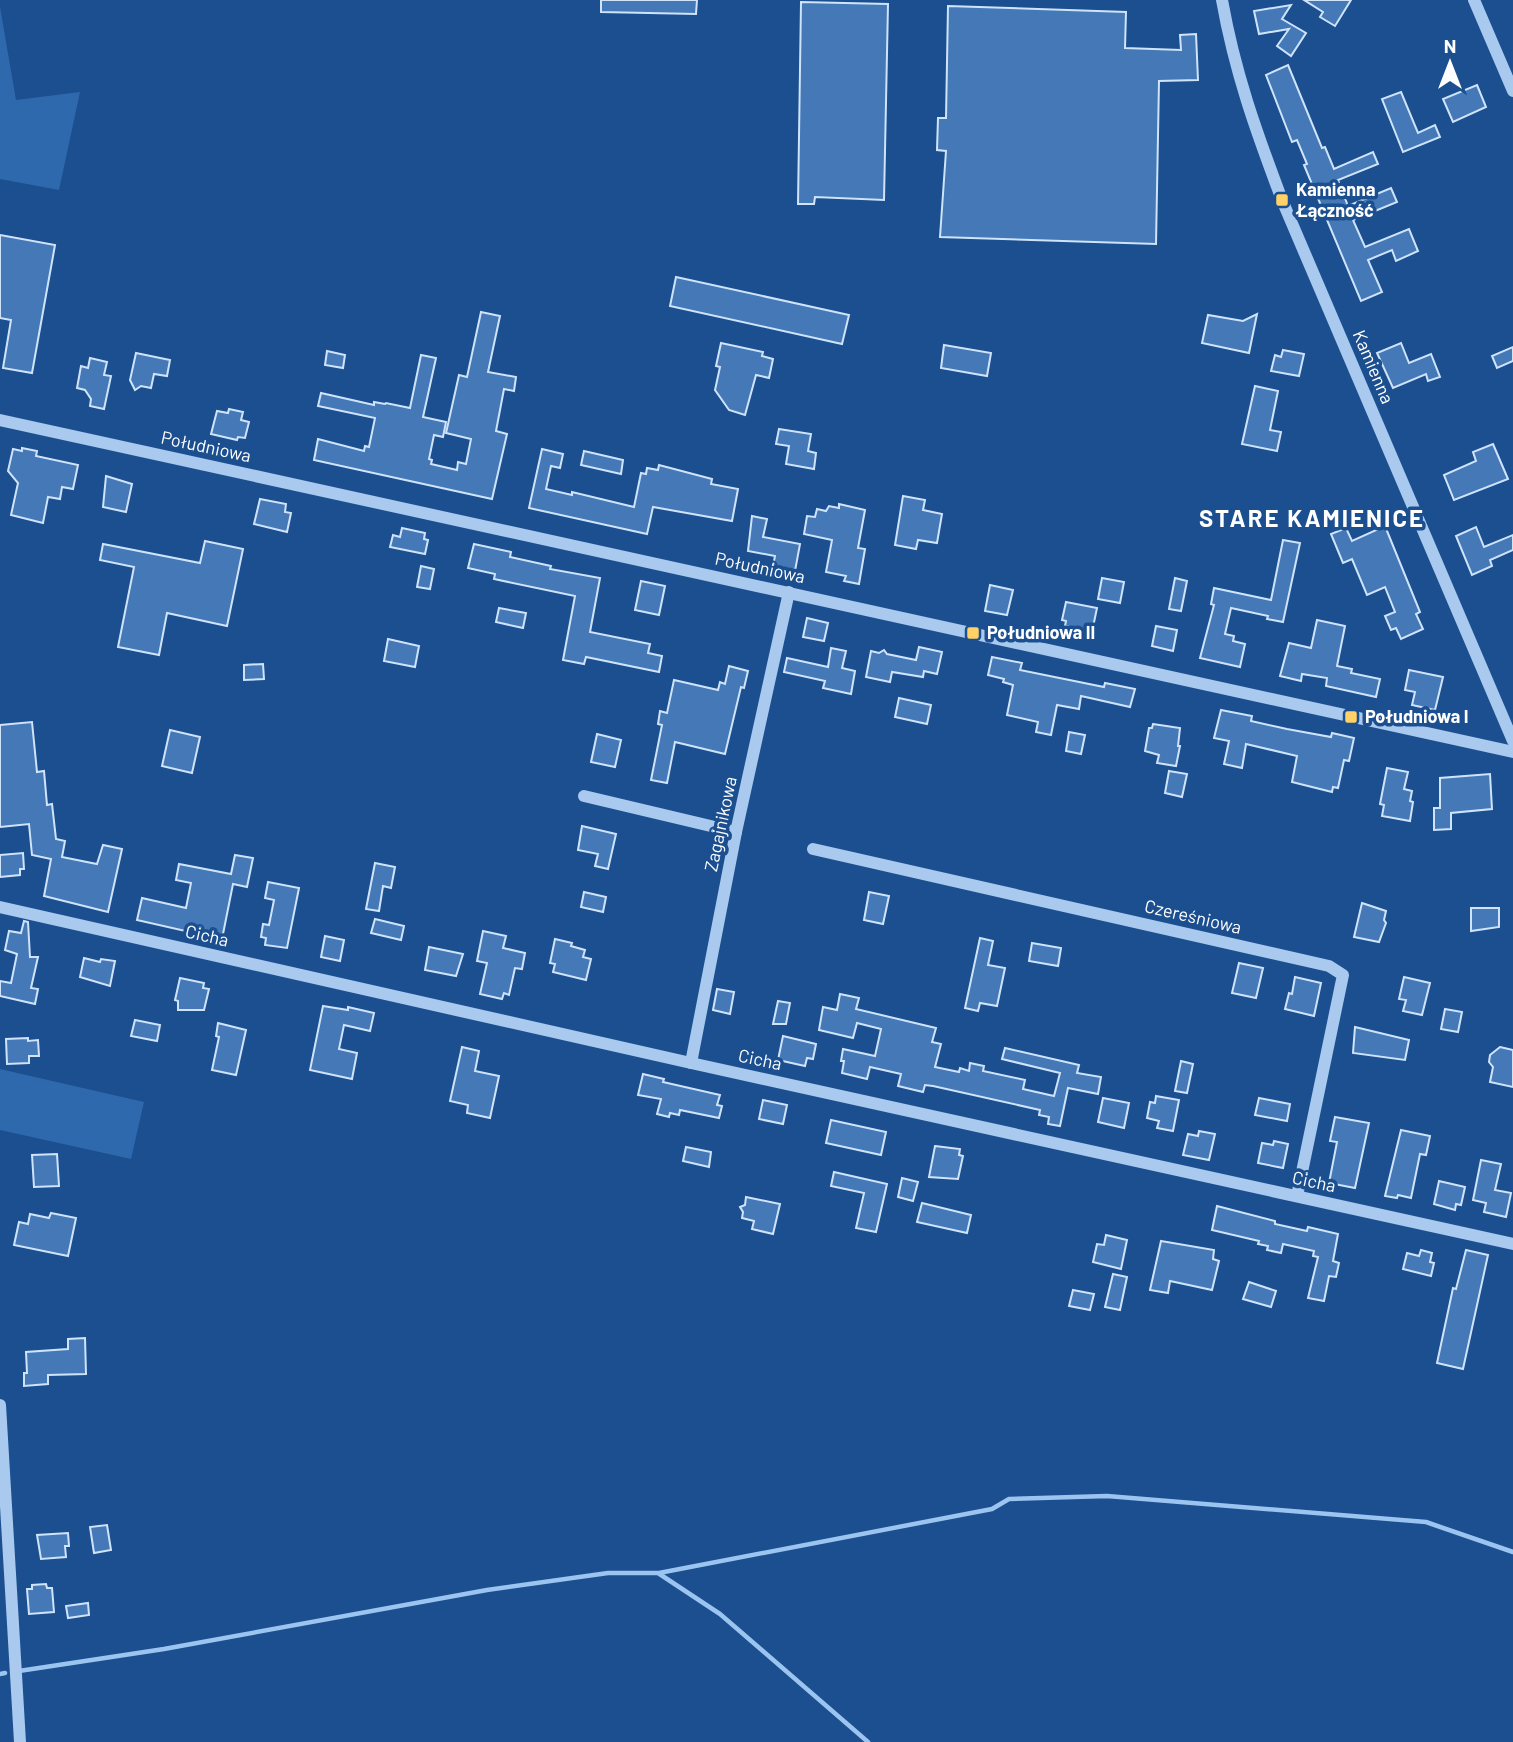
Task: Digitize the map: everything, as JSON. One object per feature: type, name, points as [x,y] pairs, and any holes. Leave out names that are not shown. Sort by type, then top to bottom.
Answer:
[{"type":"street","name":"Kamienna","points":[[1222,0],[1247,105],[1282,200],[1513,741]]},
{"type":"street","points":[[1474,0],[1513,91]]},
{"type":"street","name":"Południowa","points":[[0,420],[1513,752]]},
{"type":"street","name":"Zagajnikowa","points":[[691,1063],[736,832],[789,592]]},
{"type":"street","points":[[584,796],[736,832]]},
{"type":"street","name":"Czereśniowa","points":[[813,849],[1337,970],[1343,975],[1297,1196]]},
{"type":"street","name":"Cicha","points":[[0,907],[1513,1244]]},
{"type":"street","points":[[0,1405],[20,1742]]},
{"type":"shaded area","points":[[0,7],[16,100],[80,92],[59,190],[0,179]]},
{"type":"shaded area","points":[[0,1069],[144,1102],[131,1159],[0,1130]]},
{"type":"building","points":[[601,0],[697,0],[696,14],[601,12]]},
{"type":"building","points":[[1304,0],[1351,0],[1335,26],[1320,17],[1323,12]]},
{"type":"building","points":[[801,2],[888,4],[884,200],[815,197],[814,204],[798,204]]},
{"type":"building","points":[[1291,5],[1282,19],[1306,33],[1291,56],[1277,46],[1289,29],[1259,34],[1254,11]]},
{"type":"building","points":[[948,6],[1126,12],[1125,48],[1181,50],[1180,35],[1196,34],[1198,80],[1159,81],[1156,244],[940,237],[946,151],[937,150],[938,118],[946,118]]},
{"type":"building","points":[[1288,65],[1322,148],[1325,147],[1334,169],[1373,152],[1378,164],[1338,180],[1348,206],[1391,188],[1397,202],[1353,220],[1365,247],[1409,229],[1418,251],[1396,261],[1392,250],[1368,260],[1382,292],[1361,301],[1304,165],[1307,164],[1297,140],[1292,142],[1266,75]]},
{"type":"building","points":[[1477,85],[1486,107],[1453,122],[1443,99]]},
{"type":"building","points":[[1401,92],[1418,133],[1435,125],[1440,137],[1403,152],[1382,99]]},
{"type":"building","points":[[0,235],[55,245],[32,373],[3,368],[11,320],[0,318]]},
{"type":"building","points":[[676,277],[849,315],[842,344],[670,306]]},
{"type":"building","points":[[481,312],[500,316],[488,372],[516,377],[514,391],[504,389],[496,431],[507,434],[492,499],[314,460],[318,439],[364,451],[365,446],[369,447],[375,418],[318,406],[321,393],[374,405],[374,402],[410,408],[421,355],[436,358],[423,417],[446,422],[443,437],[434,435],[429,459],[432,460],[431,464],[457,470],[458,462],[466,464],[471,439],[446,433],[459,375],[467,377]]},
{"type":"building","points":[[1257,314],[1249,353],[1202,343],[1208,315],[1243,321]]},
{"type":"building","points":[[721,343],[763,352],[762,356],[773,359],[769,378],[756,375],[745,415],[729,410],[715,390]]},
{"type":"building","points":[[1401,343],[1409,363],[1431,354],[1440,377],[1428,381],[1426,374],[1393,388],[1377,353]]},
{"type":"building","points":[[944,345],[991,353],[987,376],[941,368]]},
{"type":"building","points":[[1513,347],[1513,361],[1497,368],[1492,356]]},
{"type":"building","points":[[1283,350],[1304,354],[1299,376],[1271,371],[1275,355],[1281,357]]},
{"type":"building","points":[[327,351],[345,355],[343,368],[325,365]]},
{"type":"building","points":[[136,353],[170,360],[167,376],[154,374],[151,388],[141,386],[135,390],[130,380]]},
{"type":"building","points":[[90,358],[107,362],[104,375],[111,376],[104,409],[90,406],[91,399],[85,390],[77,388],[81,366],[88,368]]},
{"type":"building","points":[[1255,386],[1278,391],[1270,430],[1281,432],[1277,451],[1242,444]]},
{"type":"building","points":[[229,409],[243,412],[241,420],[249,422],[245,438],[238,437],[237,440],[211,434],[217,411],[228,413]]},
{"type":"building","points":[[779,429],[811,434],[808,451],[816,453],[814,469],[786,464],[789,446],[776,444]]},
{"type":"building","points":[[1493,444],[1508,479],[1454,500],[1444,475],[1476,461],[1473,452]]},
{"type":"building","points":[[22,448],[37,451],[36,456],[78,465],[73,489],[62,487],[60,499],[48,497],[43,523],[11,515],[18,483],[8,471],[13,449],[22,451]]},
{"type":"building","points":[[542,449],[563,454],[560,468],[551,466],[546,489],[572,495],[572,492],[634,507],[641,473],[646,474],[647,468],[658,470],[659,465],[712,479],[711,484],[738,489],[732,521],[653,507],[647,534],[529,508]]},
{"type":"building","points":[[584,451],[623,460],[621,474],[581,465]]},
{"type":"building","points":[[106,476],[132,484],[126,512],[103,507]]},
{"type":"building","points":[[903,496],[925,500],[923,510],[942,514],[937,543],[918,540],[916,549],[895,545]]},
{"type":"building","points":[[260,499],[286,504],[285,512],[291,513],[287,532],[254,524]]},
{"type":"building","points":[[839,504],[865,510],[858,548],[865,549],[859,584],[844,581],[846,576],[826,572],[832,540],[804,534],[807,516],[815,517],[817,509],[826,511],[829,506],[839,508]]},
{"type":"building","points":[[752,516],[767,519],[763,537],[800,544],[795,571],[773,566],[775,556],[748,551]]},
{"type":"building","points":[[1385,526],[1420,612],[1416,614],[1423,629],[1401,639],[1396,628],[1391,630],[1385,616],[1395,612],[1385,587],[1367,595],[1352,559],[1343,563],[1331,534],[1346,528],[1352,541]]},
{"type":"building","points":[[1476,527],[1484,547],[1513,535],[1513,550],[1490,560],[1492,566],[1472,575],[1456,536]]},
{"type":"building","points":[[402,528],[425,533],[424,539],[428,540],[425,554],[390,547],[393,535],[400,537]]},
{"type":"building","points":[[1283,540],[1300,543],[1283,622],[1231,608],[1225,634],[1234,636],[1233,641],[1245,644],[1240,667],[1200,658],[1214,605],[1211,604],[1214,588],[1271,600]]},
{"type":"building","points":[[205,541],[243,549],[227,626],[167,613],[159,655],[118,647],[134,567],[100,560],[103,544],[200,563]]},
{"type":"building","points":[[474,544],[511,552],[510,557],[551,566],[550,569],[600,578],[590,632],[650,644],[648,653],[662,656],[659,672],[586,657],[584,664],[563,660],[575,596],[494,579],[495,574],[468,568]]},
{"type":"building","points":[[421,566],[434,569],[430,589],[417,587]]},
{"type":"building","points":[[1102,578],[1124,582],[1120,603],[1098,599]]},
{"type":"building","points":[[1175,578],[1187,581],[1181,611],[1169,609]]},
{"type":"building","points":[[641,581],[665,586],[659,615],[635,610]]},
{"type":"building","points":[[990,585],[1013,590],[1007,615],[985,611]]},
{"type":"building","points":[[1066,602],[1097,608],[1092,632],[1065,626],[1066,621],[1062,620]]},
{"type":"building","points":[[499,608],[526,613],[523,628],[496,622]]},
{"type":"building","points":[[807,618],[828,623],[824,641],[803,637]]},
{"type":"building","points":[[1317,620],[1345,626],[1337,666],[1352,669],[1351,673],[1380,679],[1376,697],[1326,686],[1327,678],[1302,674],[1301,681],[1280,676],[1289,643],[1311,648]]},
{"type":"building","points":[[1156,626],[1177,630],[1173,651],[1152,646]]},
{"type":"building","points":[[388,639],[419,646],[415,667],[384,661]]},
{"type":"building","points":[[919,647],[942,652],[937,674],[924,671],[923,677],[892,672],[890,682],[866,677],[871,651],[879,653],[884,650],[887,654],[916,660]]},
{"type":"building","points":[[831,648],[846,651],[842,668],[855,671],[851,694],[823,688],[825,681],[784,672],[787,658],[828,667]]},
{"type":"building","points":[[992,657],[1022,663],[1020,670],[1104,687],[1105,683],[1135,689],[1130,707],[1081,696],[1079,709],[1057,705],[1051,735],[1036,732],[1038,722],[1007,715],[1013,685],[1003,682],[1004,679],[988,675]]},
{"type":"building","points":[[263,664],[264,679],[244,680],[244,665]]},
{"type":"building","points":[[729,666],[748,671],[744,688],[741,687],[725,754],[675,742],[667,783],[651,780],[662,725],[658,724],[660,711],[667,713],[674,680],[718,690],[720,682],[725,684]]},
{"type":"building","points":[[1409,670],[1443,677],[1435,710],[1412,705],[1415,692],[1405,690]]},
{"type":"building","points":[[899,698],[931,705],[927,724],[895,717]]},
{"type":"building","points":[[1221,710],[1252,716],[1251,721],[1287,729],[1354,738],[1349,761],[1344,760],[1338,788],[1333,787],[1332,792],[1292,782],[1297,756],[1246,744],[1242,768],[1224,764],[1229,741],[1214,738]]},
{"type":"building","points":[[32,722],[37,772],[44,771],[47,805],[52,804],[56,839],[65,841],[62,857],[97,864],[103,845],[122,849],[108,912],[44,896],[51,859],[32,855],[29,824],[0,827],[0,725]]},
{"type":"building","points":[[1153,724],[1180,728],[1176,766],[1157,763],[1159,755],[1145,751],[1149,728],[1152,728]]},
{"type":"building","points":[[170,730],[200,737],[192,773],[162,766]]},
{"type":"building","points":[[1069,732],[1085,735],[1081,754],[1066,751]]},
{"type":"building","points":[[597,734],[621,740],[615,767],[591,762]]},
{"type":"building","points":[[1387,768],[1408,772],[1404,789],[1412,791],[1410,821],[1382,816],[1384,805],[1380,804]]},
{"type":"building","points":[[1169,771],[1187,774],[1182,797],[1165,793]]},
{"type":"building","points":[[1490,774],[1492,809],[1451,813],[1451,829],[1434,830],[1434,808],[1440,808],[1440,778]]},
{"type":"building","points":[[582,826],[616,834],[608,869],[595,866],[598,854],[578,850]]},
{"type":"building","points":[[23,853],[24,869],[20,869],[20,875],[0,877],[0,855]]},
{"type":"building","points":[[235,855],[253,858],[247,887],[233,884],[222,939],[190,934],[137,920],[142,898],[186,908],[191,883],[176,880],[179,864],[231,874]]},
{"type":"building","points":[[375,863],[395,867],[391,888],[383,886],[379,911],[366,909]]},
{"type":"building","points":[[268,882],[299,888],[287,948],[265,945],[266,938],[261,937],[263,924],[269,925],[274,900],[265,898]]},
{"type":"building","points":[[584,892],[606,897],[603,912],[581,907]]},
{"type":"building","points":[[869,892],[889,896],[883,924],[864,920]]},
{"type":"building","points":[[1362,903],[1386,911],[1386,923],[1379,942],[1354,937]]},
{"type":"building","points":[[1471,908],[1499,908],[1499,927],[1471,931]]},
{"type":"building","points":[[375,919],[404,926],[401,940],[371,933]]},
{"type":"building","points":[[24,921],[28,922],[30,957],[38,957],[31,988],[38,989],[35,1004],[0,996],[0,981],[11,983],[17,954],[5,950],[9,931],[21,933]]},
{"type":"building","points":[[483,931],[506,936],[503,948],[525,953],[522,969],[515,968],[509,995],[504,993],[502,999],[480,994],[487,963],[477,961]]},
{"type":"building","points":[[325,936],[344,940],[340,961],[321,957]]},
{"type":"building","points":[[980,938],[993,941],[988,965],[1005,968],[997,1006],[980,1003],[978,1011],[965,1008]]},
{"type":"building","points":[[555,939],[585,950],[583,957],[591,959],[586,980],[553,972],[555,964],[550,963]]},
{"type":"building","points":[[1032,943],[1061,948],[1058,966],[1029,961]]},
{"type":"building","points":[[429,947],[463,954],[456,976],[425,970]]},
{"type":"building","points":[[84,958],[100,962],[101,959],[115,961],[110,986],[80,977]]},
{"type":"building","points":[[1239,963],[1263,968],[1256,998],[1232,993]]},
{"type":"building","points":[[1295,977],[1321,983],[1314,1016],[1285,1009],[1289,993],[1292,994]]},
{"type":"building","points":[[1404,977],[1430,983],[1422,1015],[1403,1011],[1406,1000],[1399,999]]},
{"type":"building","points":[[180,978],[204,983],[203,988],[209,989],[204,1010],[178,1010],[178,1001],[175,1000]]},
{"type":"building","points":[[717,989],[734,992],[730,1014],[713,1010]]},
{"type":"building","points":[[840,994],[859,998],[856,1009],[936,1028],[932,1042],[941,1044],[935,1067],[959,1072],[960,1068],[969,1071],[970,1063],[984,1066],[983,1071],[1025,1080],[1023,1089],[1054,1096],[1060,1073],[1002,1059],[1005,1048],[1079,1065],[1077,1073],[1101,1077],[1098,1094],[1068,1088],[1060,1126],[1048,1124],[1049,1117],[1039,1115],[1040,1110],[933,1086],[925,1085],[923,1092],[898,1086],[901,1074],[870,1067],[867,1079],[842,1073],[843,1049],[875,1056],[881,1029],[857,1023],[853,1038],[819,1030],[823,1007],[837,1010]]},
{"type":"building","points":[[778,1001],[790,1003],[786,1024],[773,1024]]},
{"type":"building","points":[[323,1006],[348,1010],[348,1007],[374,1013],[370,1031],[344,1025],[339,1049],[357,1053],[352,1079],[310,1070]]},
{"type":"building","points":[[1445,1009],[1462,1012],[1458,1032],[1441,1029]]},
{"type":"building","points":[[135,1020],[160,1025],[157,1041],[131,1036]]},
{"type":"building","points":[[218,1023],[246,1030],[236,1075],[212,1070],[219,1037],[216,1036]]},
{"type":"building","points":[[1355,1027],[1409,1040],[1405,1060],[1353,1053]]},
{"type":"building","points":[[783,1036],[816,1044],[813,1059],[807,1058],[805,1066],[778,1060]]},
{"type":"building","points":[[28,1038],[28,1041],[38,1040],[39,1056],[29,1056],[29,1063],[7,1064],[6,1039]]},
{"type":"building","points":[[462,1047],[479,1051],[475,1071],[499,1076],[490,1118],[467,1113],[468,1105],[450,1101]]},
{"type":"building","points":[[1500,1047],[1513,1050],[1513,1087],[1490,1082],[1493,1067],[1489,1062],[1490,1055]]},
{"type":"building","points":[[1181,1061],[1193,1064],[1187,1093],[1175,1091]]},
{"type":"building","points":[[643,1074],[664,1079],[663,1082],[720,1095],[717,1105],[722,1106],[719,1118],[680,1110],[679,1115],[670,1113],[669,1117],[657,1114],[661,1099],[638,1095]]},
{"type":"building","points":[[1156,1096],[1179,1100],[1173,1131],[1157,1128],[1159,1121],[1147,1118],[1150,1102],[1155,1103]]},
{"type":"building","points":[[1103,1098],[1129,1103],[1124,1128],[1098,1122]]},
{"type":"building","points":[[1259,1098],[1290,1104],[1287,1121],[1255,1115]]},
{"type":"building","points":[[763,1100],[787,1105],[783,1124],[759,1119]]},
{"type":"building","points":[[1335,1117],[1369,1123],[1355,1188],[1329,1183],[1337,1142],[1330,1141]]},
{"type":"building","points":[[831,1120],[886,1132],[881,1155],[826,1143]]},
{"type":"building","points":[[1401,1130],[1430,1136],[1426,1155],[1420,1154],[1411,1198],[1385,1196]]},
{"type":"building","points":[[1199,1131],[1215,1134],[1209,1160],[1183,1155],[1188,1134],[1198,1136]]},
{"type":"building","points":[[1274,1141],[1288,1144],[1283,1168],[1258,1163],[1262,1143],[1273,1145]]},
{"type":"building","points":[[935,1146],[960,1149],[959,1155],[963,1156],[958,1179],[929,1177]]},
{"type":"building","points":[[686,1147],[711,1152],[709,1167],[683,1161]]},
{"type":"building","points":[[57,1154],[59,1186],[34,1187],[32,1155]]},
{"type":"building","points":[[1481,1160],[1501,1164],[1495,1190],[1511,1193],[1506,1217],[1484,1212],[1486,1203],[1473,1200]]},
{"type":"building","points":[[834,1172],[887,1184],[876,1232],[856,1228],[864,1193],[831,1186]]},
{"type":"building","points":[[902,1178],[918,1182],[913,1201],[898,1197]]},
{"type":"building","points":[[1439,1181],[1465,1187],[1461,1205],[1456,1204],[1455,1210],[1434,1204]]},
{"type":"building","points":[[746,1197],[780,1204],[773,1234],[752,1229],[754,1221],[742,1218],[740,1207],[745,1205]]},
{"type":"building","points":[[922,1203],[971,1215],[967,1233],[917,1222]]},
{"type":"building","points":[[1217,1206],[1275,1221],[1275,1224],[1307,1231],[1308,1227],[1338,1234],[1333,1261],[1339,1263],[1336,1277],[1329,1276],[1324,1301],[1308,1298],[1318,1257],[1313,1256],[1314,1251],[1283,1244],[1281,1253],[1267,1250],[1268,1246],[1258,1244],[1259,1241],[1212,1230]]},
{"type":"building","points":[[51,1213],[76,1218],[68,1256],[14,1245],[19,1222],[28,1224],[30,1214],[49,1218]]},
{"type":"building","points":[[1106,1235],[1127,1240],[1121,1269],[1093,1262],[1097,1244],[1104,1245]]},
{"type":"building","points":[[1161,1241],[1214,1250],[1213,1259],[1219,1261],[1212,1290],[1170,1281],[1168,1293],[1150,1290]]},
{"type":"building","points":[[1421,1250],[1432,1253],[1430,1262],[1434,1263],[1431,1276],[1403,1269],[1407,1253],[1419,1256]]},
{"type":"building","points":[[1466,1250],[1488,1255],[1463,1369],[1437,1363],[1453,1288],[1456,1289]]},
{"type":"building","points":[[1113,1274],[1127,1277],[1120,1310],[1105,1307]]},
{"type":"building","points":[[1249,1282],[1276,1291],[1271,1307],[1243,1299]]},
{"type":"building","points":[[1073,1290],[1094,1294],[1090,1310],[1069,1306]]},
{"type":"building","points":[[85,1338],[86,1374],[48,1375],[48,1384],[24,1386],[24,1373],[27,1373],[26,1352],[68,1349],[68,1339]]},
{"type":"building","points":[[107,1525],[111,1550],[94,1553],[90,1527]]},
{"type":"building","points":[[68,1533],[66,1557],[41,1559],[37,1535]]},
{"type":"building","points":[[46,1584],[47,1588],[52,1588],[54,1612],[29,1614],[27,1589],[32,1589],[32,1585]]},
{"type":"building","points":[[88,1603],[89,1615],[68,1618],[66,1606]]},
{"type":"waterway","points":[[659,1573],[992,1509],[1009,1499],[1107,1496],[1426,1522],[1513,1552]]},
{"type":"waterway","points":[[19,1671],[164,1649],[487,1590],[608,1573],[658,1573],[720,1614],[868,1742]]},
{"type":"waterway","points":[[0,1674],[5,1673]]},
{"type":"place","name":"Kamienna Łączność","points":[[1282,200]]},
{"type":"place","name":"Południowa II","points":[[973,633]]},
{"type":"place","name":"Południowa I","points":[[1351,717]]},
{"type":"district","name":"STARE KAMIENICE","points":[[1312,519]]}]
